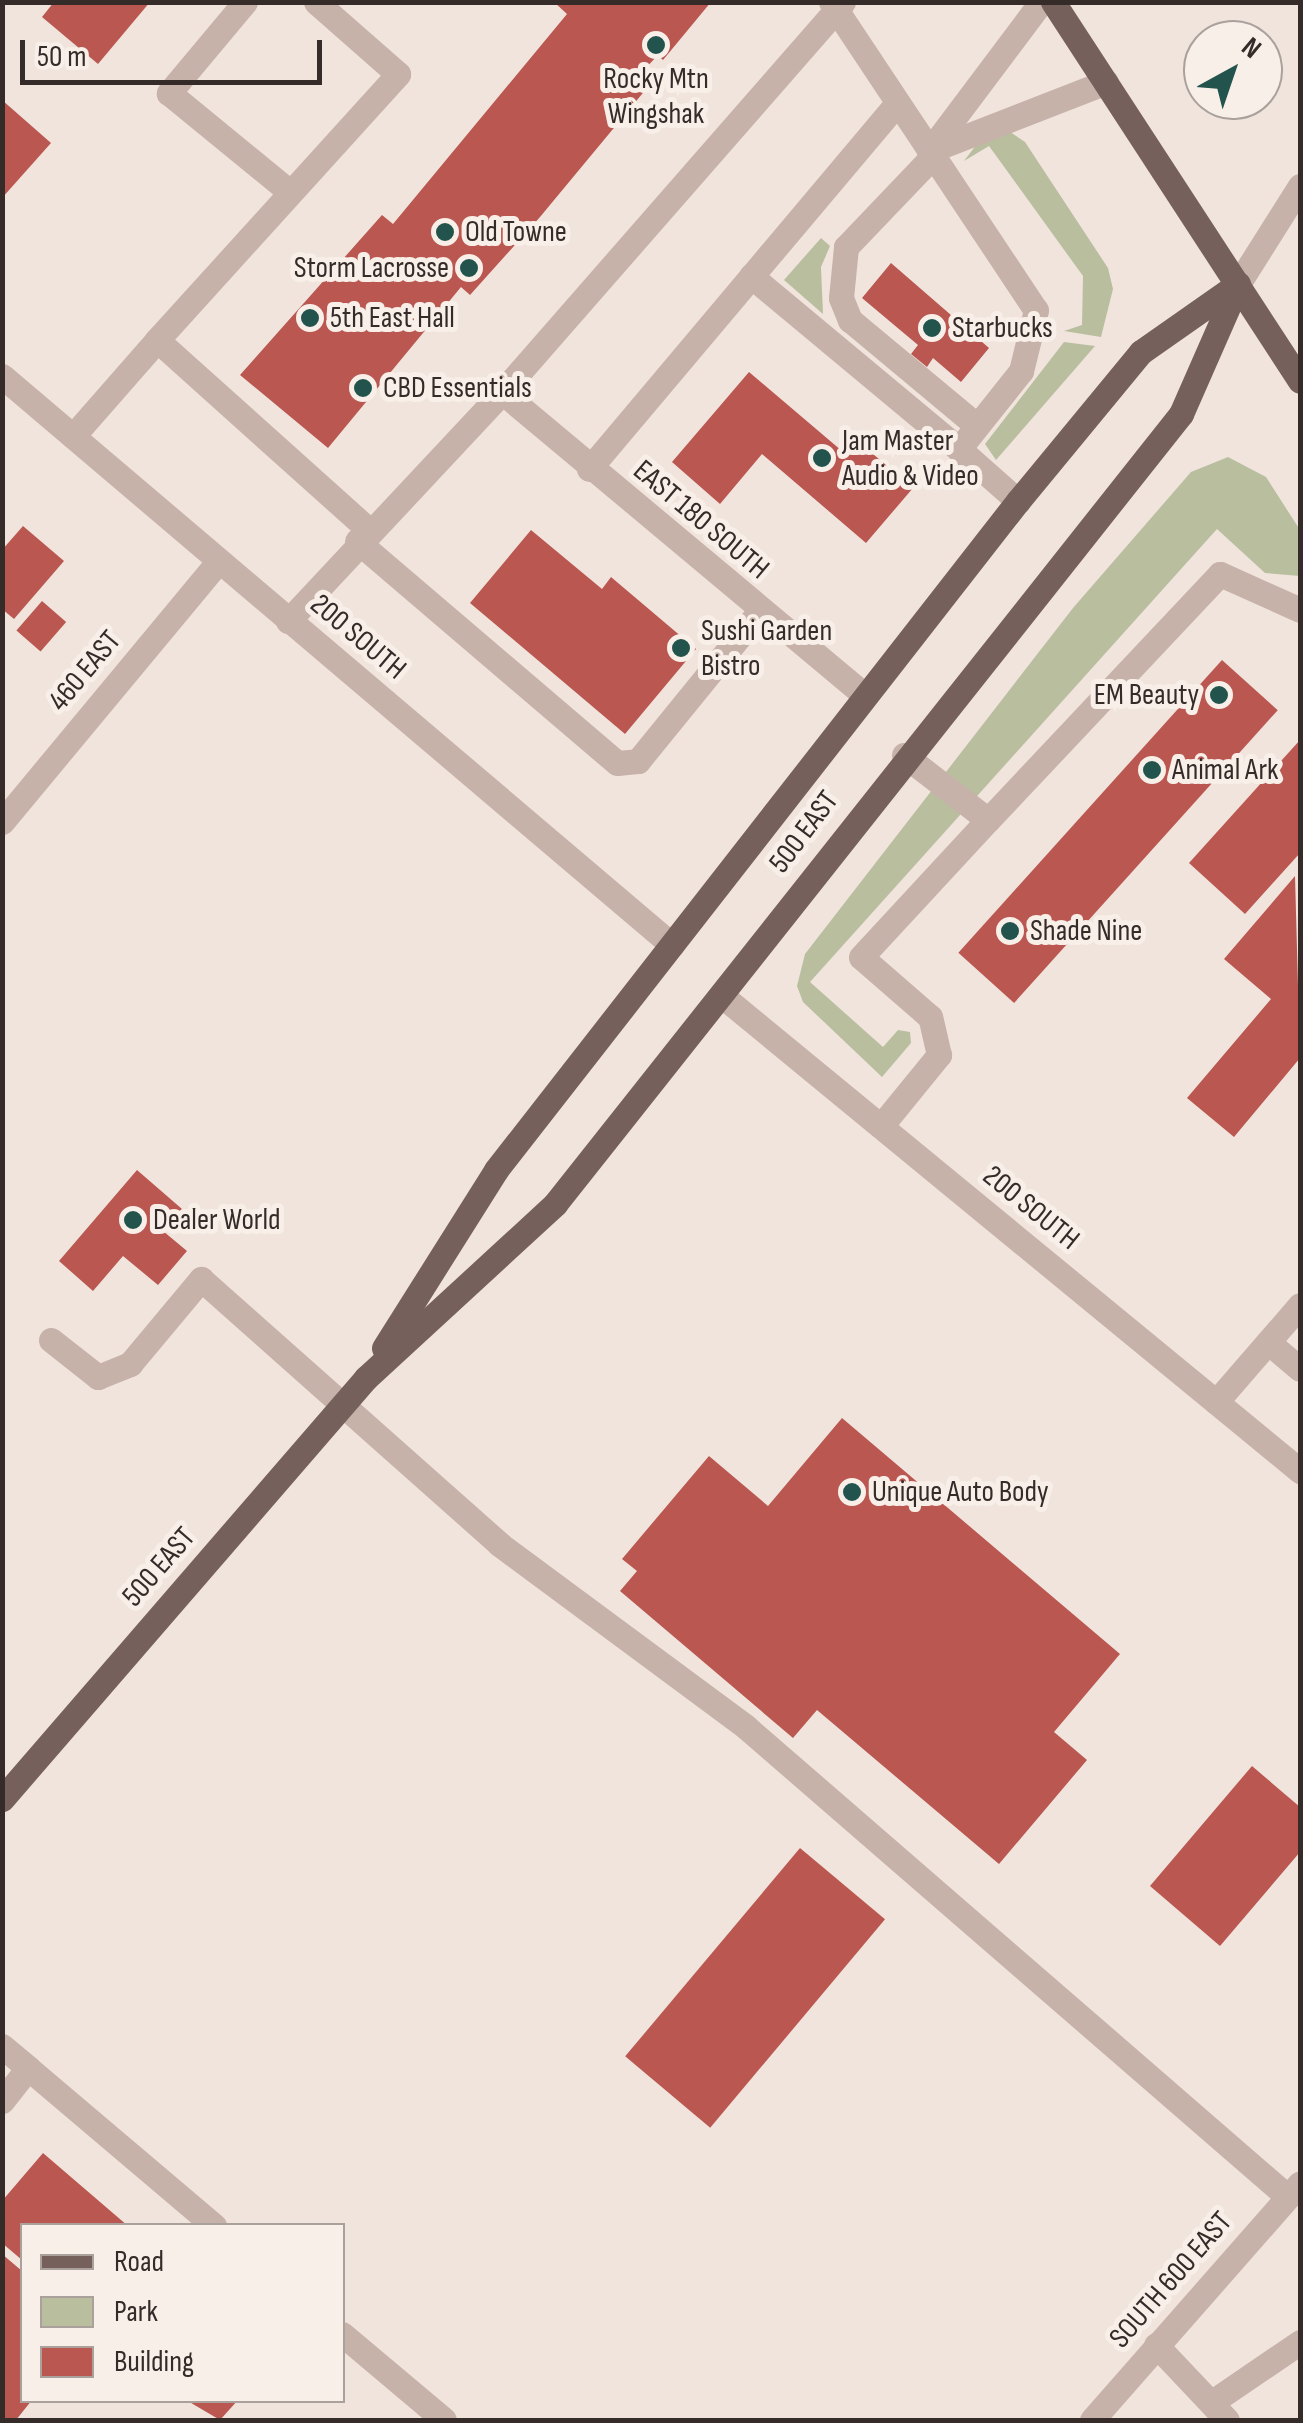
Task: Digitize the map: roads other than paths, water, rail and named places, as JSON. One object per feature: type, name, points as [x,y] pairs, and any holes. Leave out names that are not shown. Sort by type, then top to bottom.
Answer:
[{"type":"main road","points":[[1053,2],[1300,381]]},
{"type":"main road","name":"500 EAST","points":[[366,1378],[496,1170],[862,694],[1141,352],[1238,284]]},
{"type":"main road","name":"500 EAST","points":[[2,1799],[366,1378],[555,1204],[904,755],[1190,402],[1238,284]]},
{"type":"street","points":[[245,2],[169,92],[290,192]]},
{"type":"street","points":[[73,436],[398,74],[316,2]]},
{"type":"street","points":[[977,426],[850,320],[841,298],[846,247],[931,154],[1041,2]]},
{"type":"street","points":[[288,620],[362,535],[502,392],[836,4],[896,103],[1036,310],[1022,370],[959,450]]},
{"type":"street","points":[[931,154],[1106,82]]},
{"type":"street","points":[[588,469],[896,103]]},
{"type":"street","name":"500 EAST","points":[[1238,284],[1300,186]]},
{"type":"street","points":[[752,276],[1018,501]]},
{"type":"street","points":[[156,340],[362,535],[617,763],[638,761],[760,611]]},
{"type":"street","name":"200 SOUTH","points":[[2,376],[672,945]]},
{"type":"street","name":"EAST 180 SOUTH","points":[[502,392],[588,469],[862,694]]},
{"type":"street","name":"460 EAST","points":[[2,822],[218,562]]},
{"type":"street","points":[[880,1126],[940,1055],[930,1017],[861,958],[1220,574],[1300,610]]},
{"type":"street","points":[[904,755],[988,820]]},
{"type":"street","name":"200 SOUTH","points":[[721,995],[1300,1471]]},
{"type":"street","points":[[51,1340],[98,1377],[130,1364],[201,1280],[499,1544],[746,1727],[1294,2190]]},
{"type":"street","points":[[1216,1402],[1300,1305]]},
{"type":"street","points":[[1268,1342],[1300,1369]]},
{"type":"street","points":[[2,2046],[210,2223]]},
{"type":"street","points":[[2,2100],[28,2068]]},
{"type":"street","name":"SOUTH 600 EAST","points":[[1092,2420],[1294,2190]]},
{"type":"street","points":[[345,2337],[444,2420]]},
{"type":"street","points":[[1156,2345],[1221,2410],[1300,2342]]},
{"type":"place","name":"Rocky Mtn Wingshak","points":[[656,45]]},
{"type":"place","name":"Old Towne","points":[[445,232]]},
{"type":"place","name":"Storm Lacrosse","points":[[469,268]]},
{"type":"place","name":"5th East Hall","points":[[310,318]]},
{"type":"place","name":"Starbucks","points":[[932,328]]},
{"type":"place","name":"CBD Essentials","points":[[363,388]]},
{"type":"place","name":"Jam Master Audio & Video","points":[[822,458]]},
{"type":"place","name":"Sushi Garden Bistro","points":[[681,648]]},
{"type":"place","name":"EM Beauty","points":[[1219,695]]},
{"type":"place","name":"Animal Ark","points":[[1152,770]]},
{"type":"place","name":"Shade Nine","points":[[1010,931]]},
{"type":"place","name":"Dealer World","points":[[133,1220]]},
{"type":"place","name":"Unique Auto Body","points":[[852,1492]]}]
